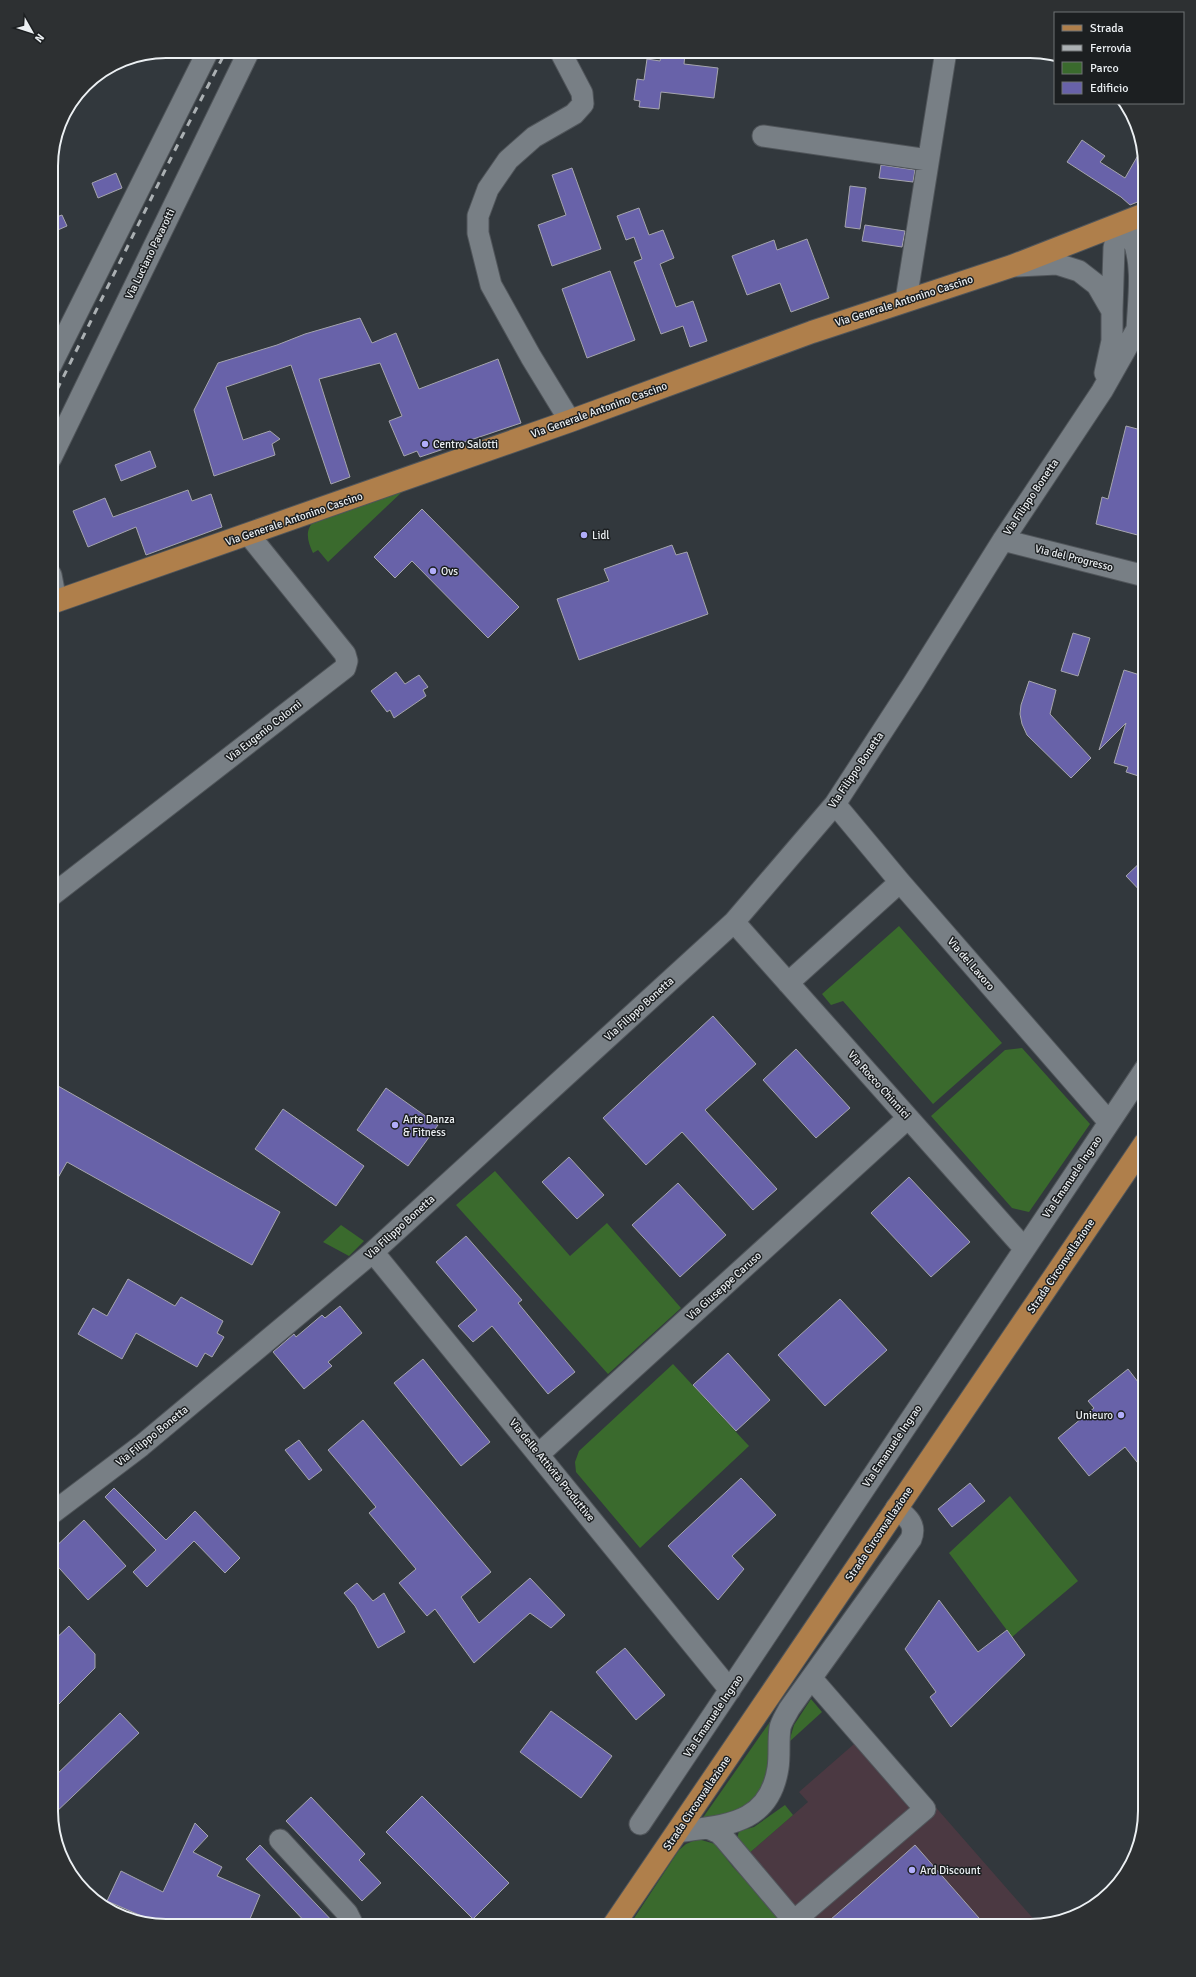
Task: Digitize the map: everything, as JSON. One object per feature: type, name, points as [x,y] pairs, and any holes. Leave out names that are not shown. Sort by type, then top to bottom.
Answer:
[{"type":"main road","name":"Via Generale Antonino Cascino","points":[[58,601],[249,535],[570,421],[812,332],[1012,266],[1138,217]]},
{"type":"main road","name":"Strada Circonvallazione","points":[[618,1919],[1138,1153]]},
{"type":"street","points":[[58,351],[204,58]]},
{"type":"street","name":"Via Luciano Pavarotti","points":[[58,444],[246,58]]},
{"type":"street","points":[[564,58],[582,93],[583,104],[574,114],[534,136],[508,160],[491,184],[482,204],[478,216],[478,233],[491,285],[531,357],[570,421]]},
{"type":"street","points":[[906,300],[945,58]]},
{"type":"street","points":[[763,136],[928,160]]},
{"type":"street","points":[[1102,391],[1112,342],[1114,248],[1119,225]]},
{"type":"street","points":[[1119,225],[1133,240],[1138,271]]},
{"type":"street","points":[[1012,266],[1056,264],[1079,271],[1097,285],[1112,311]]},
{"type":"street","name":"Via Filippo Bonetta","points":[[58,1509],[141,1446],[373,1252],[734,922],[835,804],[913,684],[1003,540],[1102,391],[1138,328]]},
{"type":"street","name":"Via Eugenio Colorni","points":[[58,891],[345,668],[347,661],[345,654],[249,535]]},
{"type":"street","name":"Via del Progresso","points":[[1003,540],[1138,574]]},
{"type":"street","name":"Via del Lavoro","points":[[835,804],[900,882],[1109,1122]]},
{"type":"street","points":[[788,983],[900,882]]},
{"type":"street","name":"Via Rocco Chinnici","points":[[734,922],[1024,1248]]},
{"type":"street","name":"Via Emanuele Ingrao","points":[[640,1824],[1138,1079]]},
{"type":"street","name":"Via Giuseppe Caruso","points":[[539,1454],[908,1118]]},
{"type":"street","name":"Via delle Attività Produttive","points":[[373,1252],[730,1690]]},
{"type":"street","points":[[677,1832],[725,1826],[741,1821],[765,1799],[776,1778],[780,1726],[789,1709],[911,1539],[913,1528],[911,1522],[896,1508]]},
{"type":"street","points":[[798,1919],[925,1809],[812,1678]]},
{"type":"street","points":[[708,1828],[719,1833],[724,1838],[788,1919]]},
{"type":"street","points":[[280,1840],[347,1913],[350,1919]]},
{"type":"shaded area","points":[[869,1731],[1033,1919],[758,1919],[716,1882],[808,1802],[799,1792]]},
{"type":"green space","points":[[403,491],[328,562],[318,550],[313,553],[308,541],[308,533],[314,521]]},
{"type":"green space","points":[[899,926],[1002,1043],[933,1104],[843,1001],[831,1005],[822,994]]},
{"type":"green space","points":[[1022,1048],[1090,1124],[1029,1212],[1012,1208],[931,1116],[1005,1050]]},
{"type":"green space","points":[[495,1171],[570,1256],[607,1223],[681,1308],[608,1374],[456,1205]]},
{"type":"green space","points":[[341,1225],[364,1241],[349,1256],[323,1242]]},
{"type":"green space","points":[[673,1364],[749,1446],[640,1548],[576,1472],[575,1462],[579,1451]]},
{"type":"green space","points":[[1010,1496],[1078,1581],[1012,1637],[949,1553]]},
{"type":"green space","points":[[811,1699],[822,1712],[789,1742],[794,1725]]},
{"type":"green space","points":[[774,1716],[771,1757],[760,1794],[737,1813],[702,1819]]},
{"type":"green space","points":[[785,1805],[793,1815],[747,1855],[737,1839],[739,1831],[754,1827]]},
{"type":"green space","points":[[698,1839],[715,1844],[733,1867],[774,1911],[778,1919],[634,1919],[679,1850],[686,1844]]},
{"type":"building","points":[[661,58],[685,58],[684,64],[718,68],[714,98],[661,92],[659,109],[639,107],[640,101],[634,100],[637,79],[644,80],[647,59],[660,61]]},
{"type":"building","points":[[1082,140],[1105,156],[1100,162],[1125,178],[1137,156],[1138,202],[1130,205],[1121,197],[1067,162]]},
{"type":"building","points":[[881,165],[915,170],[913,182],[879,178]]},
{"type":"building","points":[[572,168],[601,249],[552,266],[538,225],[566,215],[552,175]]},
{"type":"building","points":[[116,173],[122,188],[98,198],[92,183]]},
{"type":"building","points":[[850,186],[866,188],[860,229],[845,227]]},
{"type":"building","points":[[639,208],[649,235],[663,230],[674,258],[660,264],[676,307],[693,301],[707,341],[690,347],[683,326],[661,334],[634,262],[642,259],[634,237],[626,240],[617,216]]},
{"type":"building","points":[[62,215],[67,226],[58,230],[58,216]]},
{"type":"building","points":[[865,225],[905,231],[902,247],[862,241]]},
{"type":"building","points":[[807,239],[829,298],[791,312],[780,283],[747,295],[732,256],[774,240],[777,250]]},
{"type":"building","points":[[610,271],[635,340],[587,358],[562,289]]},
{"type":"building","points":[[360,318],[372,343],[396,333],[419,389],[498,359],[521,423],[420,457],[417,451],[404,456],[389,421],[402,416],[380,363],[319,379],[350,477],[331,484],[291,365],[226,387],[243,440],[270,431],[280,439],[272,444],[275,455],[214,476],[194,410],[218,363],[277,345],[305,334]]},
{"type":"building","points":[[1126,426],[1138,429],[1138,535],[1096,524],[1102,497],[1108,499]]},
{"type":"building","points":[[150,451],[156,467],[121,481],[115,465]]},
{"type":"building","points":[[188,490],[192,501],[211,494],[222,527],[146,555],[136,527],[88,547],[73,511],[105,498],[113,517]]},
{"type":"building","points":[[422,509],[519,607],[488,638],[412,561],[395,578],[374,557]]},
{"type":"building","points":[[672,545],[676,555],[687,552],[708,614],[579,660],[557,599],[609,581],[604,569]]},
{"type":"building","points":[[1073,633],[1090,638],[1078,676],[1061,671]]},
{"type":"building","points":[[1124,670],[1138,674],[1138,776],[1126,772],[1128,767],[1114,763],[1126,723],[1099,750]]},
{"type":"building","points":[[396,672],[405,684],[419,675],[428,687],[423,690],[426,696],[394,718],[390,710],[387,712],[371,691]]},
{"type":"building","points":[[1029,681],[1056,690],[1050,714],[1091,758],[1071,778],[1027,735],[1022,724],[1020,714],[1021,705]]},
{"type":"building","points":[[1138,865],[1138,889],[1126,876]]},
{"type":"building","points":[[713,1016],[756,1064],[705,1110],[777,1189],[753,1210],[682,1132],[646,1165],[603,1118]]},
{"type":"building","points":[[796,1049],[850,1108],[816,1138],[763,1080]]},
{"type":"building","points":[[58,1086],[280,1212],[252,1265],[67,1162],[58,1178]]},
{"type":"building","points":[[386,1088],[438,1125],[408,1166],[357,1130]]},
{"type":"building","points":[[283,1109],[364,1166],[336,1206],[255,1149]]},
{"type":"building","points":[[569,1157],[604,1195],[577,1219],[542,1182]]},
{"type":"building","points":[[909,1177],[970,1242],[931,1277],[871,1213]]},
{"type":"building","points":[[678,1183],[726,1235],[680,1277],[632,1225]]},
{"type":"building","points":[[466,1236],[522,1300],[518,1303],[575,1372],[548,1394],[492,1326],[473,1342],[458,1326],[477,1310],[436,1262]]},
{"type":"building","points":[[128,1279],[175,1306],[181,1297],[223,1321],[217,1333],[224,1337],[212,1357],[205,1353],[197,1367],[136,1333],[122,1359],[78,1334],[93,1308],[107,1316]]},
{"type":"building","points":[[840,1299],[887,1350],[825,1406],[778,1355]]},
{"type":"building","points":[[340,1306],[362,1333],[328,1362],[332,1366],[304,1389],[273,1352],[294,1334],[296,1337],[322,1315],[325,1318]]},
{"type":"building","points":[[728,1353],[770,1400],[736,1431],[693,1385]]},
{"type":"building","points":[[423,1359],[490,1442],[461,1466],[394,1383]]},
{"type":"building","points":[[1128,1369],[1138,1382],[1138,1463],[1125,1447],[1089,1476],[1058,1438],[1094,1408],[1088,1401]]},
{"type":"building","points":[[363,1420],[491,1572],[461,1597],[479,1623],[530,1578],[565,1615],[551,1628],[530,1613],[474,1663],[435,1609],[427,1616],[399,1583],[416,1569],[369,1513],[376,1507],[328,1450]]},
{"type":"building","points":[[299,1440],[322,1470],[309,1480],[285,1450]]},
{"type":"building","points":[[741,1478],[776,1515],[732,1556],[744,1569],[718,1600],[668,1546]]},
{"type":"building","points":[[970,1483],[985,1501],[952,1527],[938,1509]]},
{"type":"building","points":[[114,1488],[166,1540],[195,1511],[240,1558],[225,1573],[194,1541],[147,1587],[133,1572],[156,1550],[105,1497]]},
{"type":"building","points":[[84,1520],[126,1566],[88,1600],[58,1567],[58,1544]]},
{"type":"building","points":[[357,1583],[373,1601],[384,1593],[405,1632],[378,1648],[355,1606],[344,1593]]},
{"type":"building","points":[[939,1600],[978,1652],[1007,1630],[1025,1655],[951,1727],[930,1697],[936,1692],[905,1649]]},
{"type":"building","points":[[69,1626],[95,1654],[95,1668],[58,1705],[58,1636]]},
{"type":"building","points":[[625,1648],[665,1695],[636,1720],[596,1672]]},
{"type":"building","points":[[551,1711],[612,1756],[581,1798],[520,1752]]},
{"type":"building","points":[[120,1713],[139,1733],[58,1810],[58,1773]]},
{"type":"building","points":[[422,1796],[509,1883],[473,1919],[386,1832]]},
{"type":"building","points":[[311,1797],[365,1854],[359,1860],[381,1883],[362,1901],[286,1821]]},
{"type":"building","points":[[195,1823],[208,1836],[193,1852],[222,1867],[217,1876],[260,1895],[250,1919],[159,1919],[142,1916],[107,1901],[121,1871],[163,1892]]},
{"type":"building","points":[[260,1845],[330,1919],[302,1919],[246,1859]]},
{"type":"building","name":"Ard Discount","points":[[915,1845],[980,1919],[831,1919]]},
{"type":"railway","points":[[58,388],[176,148],[222,58]]},
{"type":"place","name":"Centro Salotti","points":[[425,444]]},
{"type":"place","name":"Lidl","points":[[584,535]]},
{"type":"place","name":"Ovs","points":[[433,571]]},
{"type":"place","name":"Arte Danza & Fitness","points":[[395,1125]]},
{"type":"place","name":"Unieuro","points":[[1121,1415]]},
{"type":"place","name":"Ard Discount","points":[[912,1870]]}]
